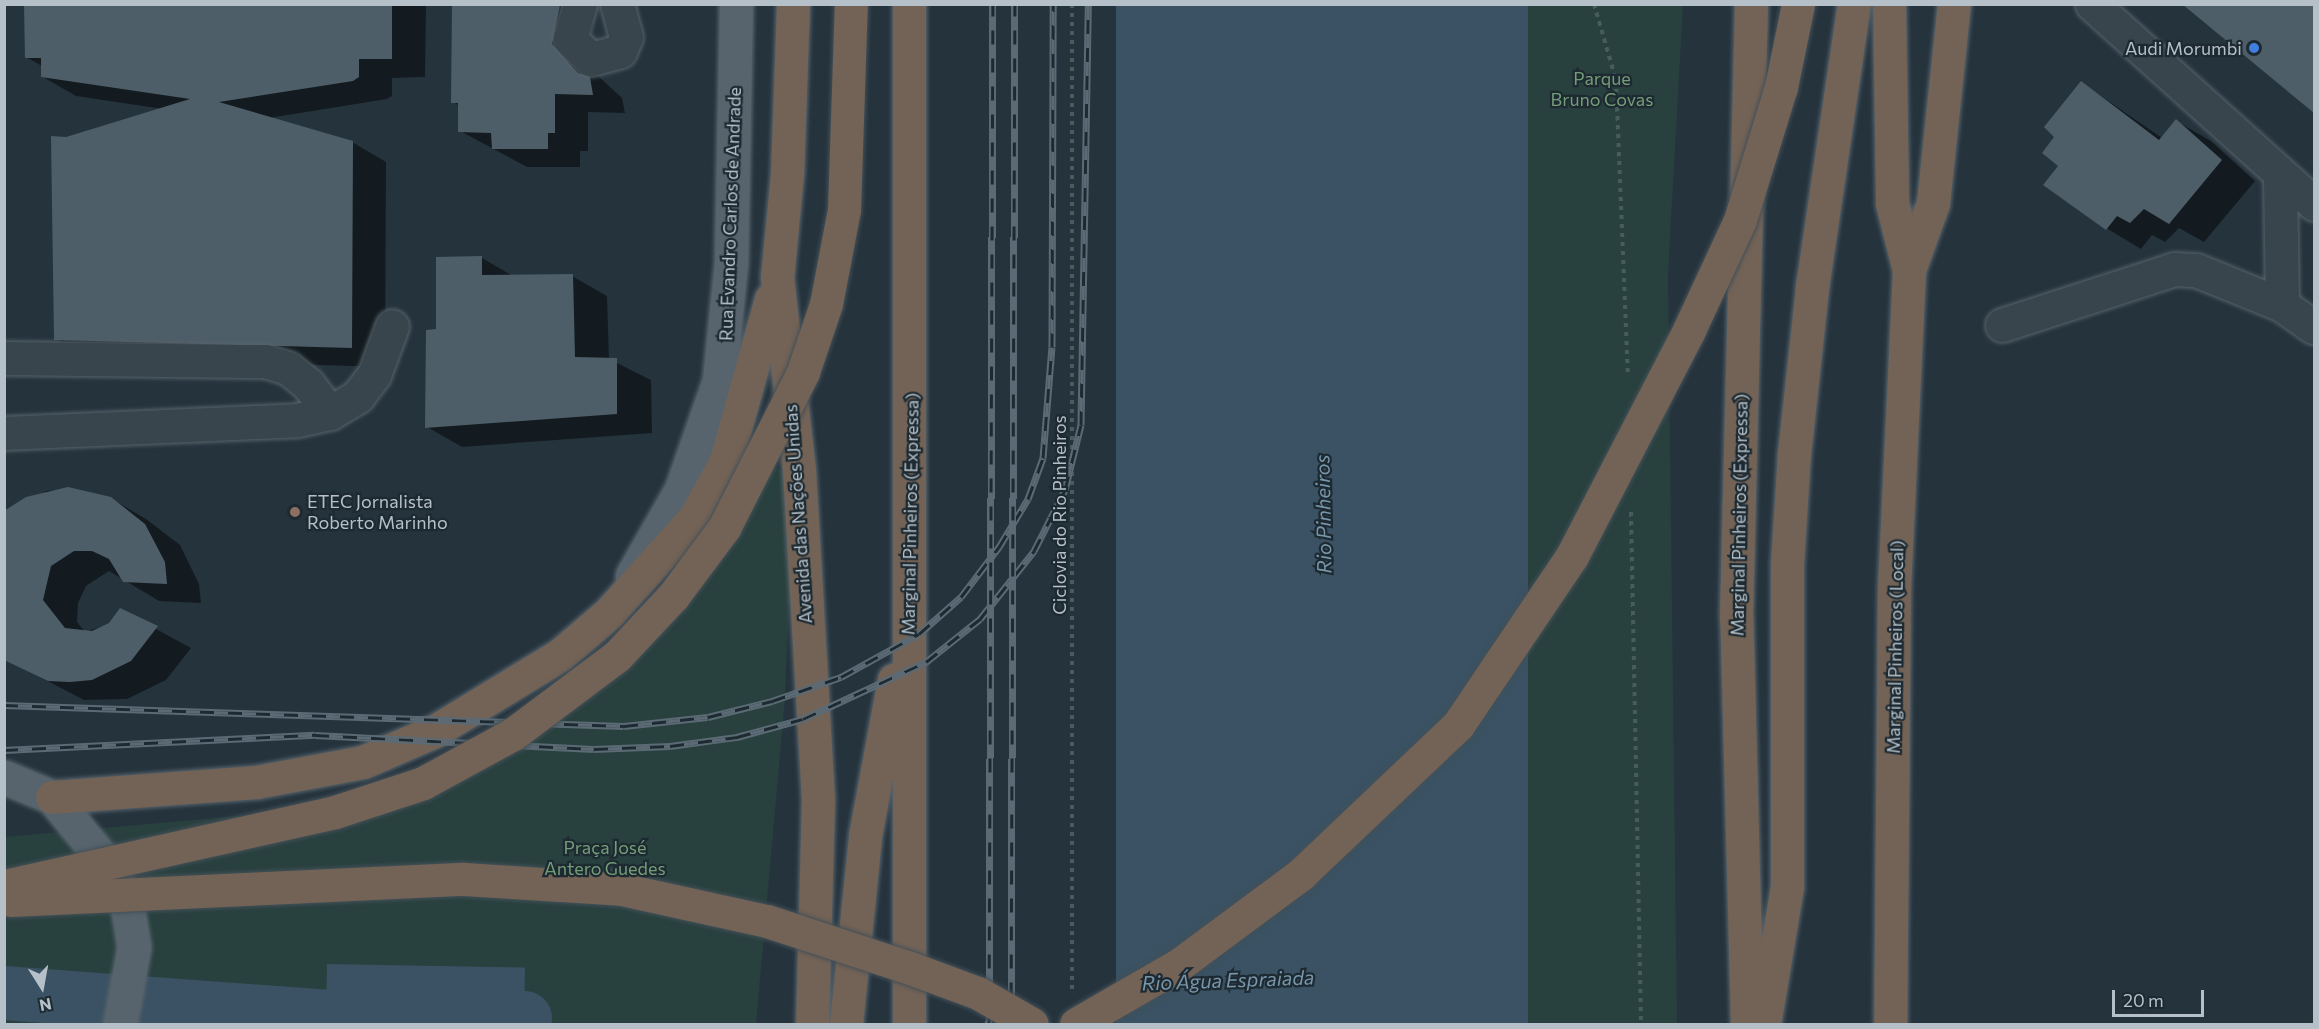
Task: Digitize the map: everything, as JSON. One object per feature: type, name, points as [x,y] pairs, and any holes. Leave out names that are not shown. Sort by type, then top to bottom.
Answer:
[{"type":"highway","name":"Avenida das Nações Unidas","points":[[793,4],[787,174],[777,277],[799,470],[818,799],[812,1024]]},
{"type":"highway","points":[[4,885],[335,812],[423,783],[513,734],[617,656],[674,595],[724,528],[803,372],[826,304],[844,210],[851,4]]},
{"type":"highway","name":"Marginal Pinheiros (Expressa)","points":[[909,4],[909,1024]]},
{"type":"highway","name":"Marginal Pinheiros (Expressa)","points":[[1747,1024],[1736,617],[1751,4]]},
{"type":"highway","points":[[1074,1013],[1180,964],[1301,874],[1458,724],[1572,556],[1689,330],[1740,220],[1781,87],[1798,4]]},
{"type":"highway","points":[[1764,1024],[1787,886],[1786,564],[1794,454],[1812,287],[1854,4]]},
{"type":"highway","points":[[1889,4],[1892,203],[1909,270]]},
{"type":"highway","points":[[1909,270],[1933,203],[1954,4]]},
{"type":"highway","name":"Marginal Pinheiros (Local)","points":[[1890,1024],[1894,590],[1909,270]]},
{"type":"highway","points":[[52,797],[256,782],[363,762],[435,731],[560,655],[609,613],[695,517],[726,461],[777,277]]},
{"type":"highway","points":[[846,1024],[873,777],[908,620]]},
{"type":"highway","points":[[4,900],[464,879],[621,889],[767,921],[978,993],[1032,1024]]},
{"type":"main road","name":"Rua Evandro Carlos de Andrade","points":[[609,613],[681,490],[719,381],[731,263],[736,4]]},
{"type":"main road","points":[[4,777],[52,797],[112,870],[127,905],[135,947],[120,1024]]},
{"type":"main road","points":[[4,797],[52,797]]},
{"type":"street","points":[[580,4],[570,39],[591,59],[620,51],[626,37],[616,4]]},
{"type":"street","points":[[2092,4],[2280,176],[2314,204]]},
{"type":"street","points":[[2280,176],[2282,305]]},
{"type":"street","points":[[2002,325],[2174,269],[2196,270],[2282,305],[2314,327]]},
{"type":"street","points":[[4,433],[297,420],[330,413],[358,396],[374,375],[392,326]]},
{"type":"street","points":[[4,358],[266,361],[288,368],[308,384],[330,413]]},
{"type":"path","name":"Ciclovia do Rio Pinheiros","points":[[1072,4],[1074,1013]]},
{"type":"green space","name":"Parque Bruno Covas","points":[[1528,5],[1683,5],[1668,275],[1677,1024],[1524,1024]]},
{"type":"green space","name":"Praça José Antero Guedes","points":[[775,466],[794,481],[785,699],[756,1024],[5,1024],[4,837],[259,814],[391,780],[475,744],[643,618]]},
{"type":"water","name":"Rio Pinheiros","points":[[1116,5],[1528,5],[1528,1024],[1116,1024]]},
{"type":"water","points":[[327,964],[525,967],[524,1024],[326,1024]]},
{"type":"building","points":[[24,4],[392,4],[392,59],[359,59],[359,77],[353,81],[219,102],[353,141],[352,348],[54,340],[51,136],[66,137],[190,99],[41,77],[41,58],[25,58]]},
{"type":"building","points":[[452,4],[560,5],[552,44],[578,73],[590,77],[593,95],[555,94],[555,133],[548,133],[548,149],[492,149],[491,133],[458,132],[458,103],[451,103]]},
{"type":"building","points":[[2182,4],[2314,4],[2314,113]]},
{"type":"building","points":[[2081,81],[2159,140],[2176,119],[2222,160],[2169,224],[2144,209],[2130,223],[2117,216],[2106,230],[2043,185],[2058,166],[2042,153],[2054,137],[2044,127]]},
{"type":"building","points":[[482,256],[482,275],[573,274],[575,357],[617,358],[617,414],[425,428],[426,330],[436,329],[436,257]]},
{"type":"building","points":[[68,487],[111,497],[145,524],[165,562],[167,584],[123,582],[109,559],[92,551],[74,551],[51,566],[43,600],[65,628],[92,631],[109,623],[120,608],[158,626],[131,661],[92,680],[48,681],[4,660],[4,511],[26,497]]},
{"type":"waterway","name":"Rio Água Espraiada","points":[[4,993],[327,1017],[525,1018]]},
{"type":"railway","points":[[989,1024],[993,4]]},
{"type":"railway","points":[[1011,1024],[1015,4]]},
{"type":"railway","points":[[4,705],[624,726],[708,717],[772,701],[841,677],[919,634],[961,597],[999,547],[1028,499],[1043,458],[1052,347],[1053,4]]},
{"type":"railway","points":[[4,750],[315,735],[594,749],[670,746],[737,737],[803,719],[926,662],[980,619],[1034,551],[1065,490],[1081,425],[1088,4]]},
{"type":"place","name":"Audi Morumbi","points":[[2254,48]]},
{"type":"place","name":"ETEC Jornalista Roberto Marinho","points":[[295,512]]}]
